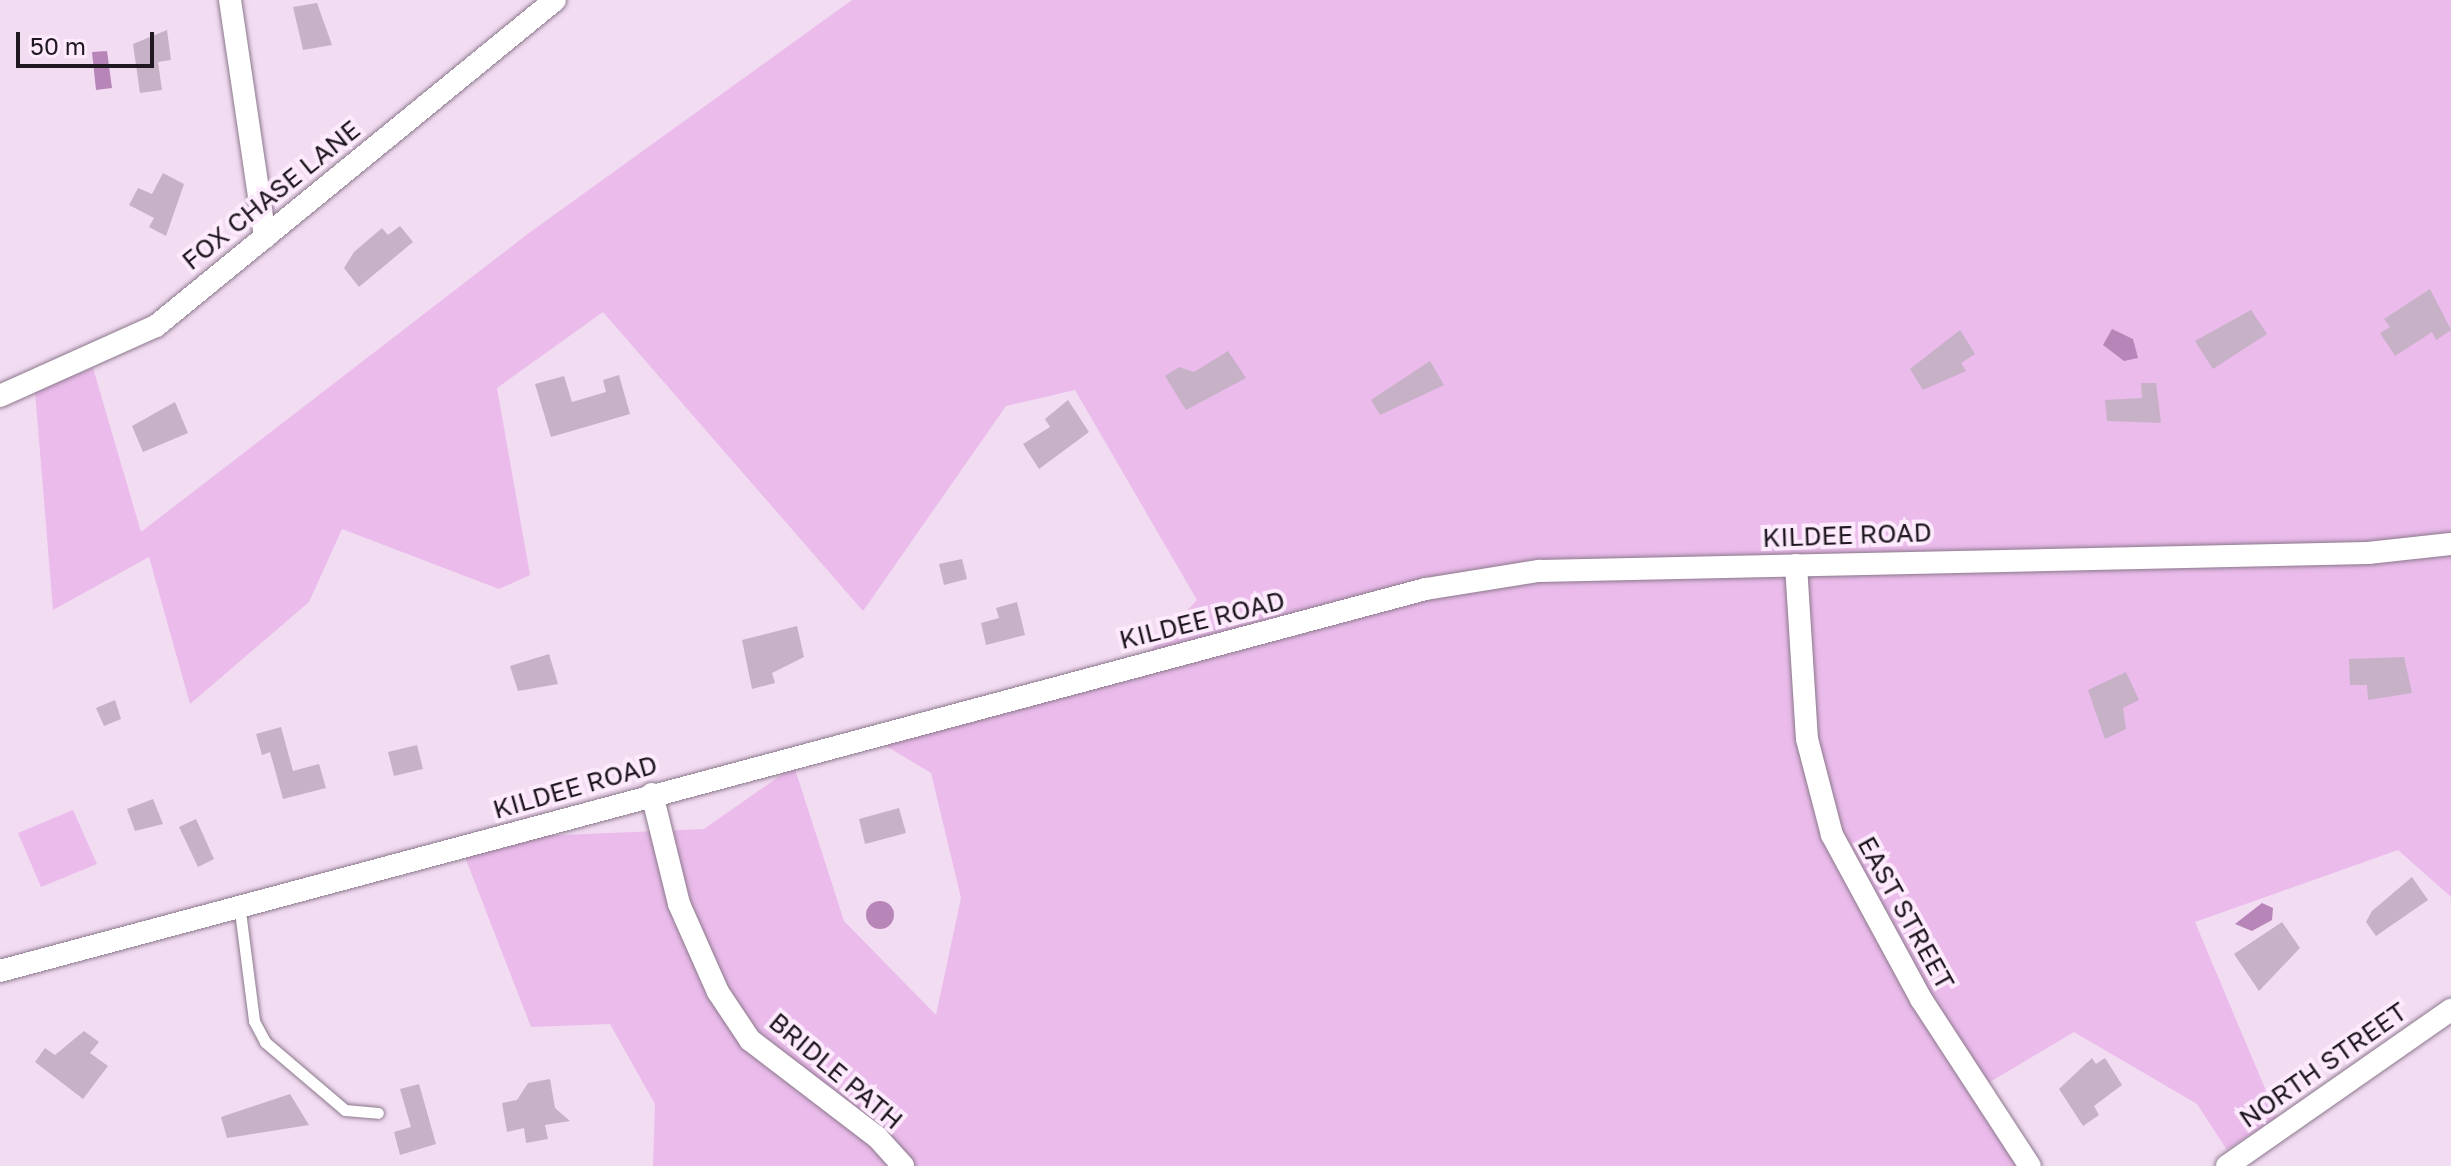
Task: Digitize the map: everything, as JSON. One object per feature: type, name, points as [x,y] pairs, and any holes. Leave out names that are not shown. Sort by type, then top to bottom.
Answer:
[{"type":"street","points":[[230,0],[265,237]]},
{"type":"street","name":"FOX CHASE LANE","points":[[0,396],[132,343],[555,0]]},
{"type":"street","name":"KILDEE ROAD","points":[[0,971],[240,911],[652,794],[1426,589],[1539,571],[2368,553],[2451,544]]},
{"type":"street","name":"EAST STREET","points":[[1796,565],[1807,739],[1832,835],[1921,999],[2030,1166]]},
{"type":"street","name":"BRIDLE PATH","points":[[652,794],[692,942],[742,1028],[903,1166]]},
{"type":"street","name":"NORTH STREET","points":[[2227,1166],[2451,1010]]},
{"type":"lane","points":[[240,911],[254,1021],[265,1042],[345,1110],[378,1113]]},
{"type":"shaded area","points":[[852,0],[2451,0],[2451,897],[2398,850],[2195,922],[2277,1117],[2227,1150],[2197,1104],[2074,1032],[1980,1088],[2033,1166],[653,1166],[655,1104],[610,1024],[531,1027],[465,857],[538,836],[704,829],[794,766],[844,921],[936,1015],[961,898],[931,773],[881,743],[1137,665],[1197,600],[1075,390],[1006,406],[863,611],[603,312],[497,388],[530,575],[499,589],[342,529],[309,602],[190,704],[149,557],[53,610],[35,391],[93,368],[141,532],[529,233]]},
{"type":"shaded area","points":[[107,51],[112,88],[96,90],[92,52]]},
{"type":"shaded area","points":[[2112,329],[2133,339],[2138,358],[2124,361],[2103,345]]},
{"type":"shaded area","points":[[73,810],[97,864],[41,887],[18,833]]},
{"type":"shaded area","points":[[880,901],[890,905],[894,915],[890,925],[880,929],[870,925],[866,915],[870,905]]},
{"type":"shaded area","points":[[2262,903],[2273,908],[2272,920],[2252,931],[2235,924]]},
{"type":"building","points":[[317,3],[332,45],[303,50],[293,7]]},
{"type":"building","points":[[167,30],[171,60],[158,62],[162,90],[140,93],[133,44]]},
{"type":"building","points":[[163,173],[184,184],[166,236],[149,227],[154,218],[129,205],[138,188],[152,194]]},
{"type":"building","points":[[400,226],[413,242],[359,287],[344,268],[354,252],[382,228],[388,235]]},
{"type":"building","points":[[2430,289],[2451,330],[2436,340],[2432,332],[2395,356],[2380,333],[2390,327],[2384,319]]},
{"type":"building","points":[[2251,310],[2267,334],[2213,369],[2195,341]]},
{"type":"building","points":[[1960,330],[1975,354],[1961,363],[1966,371],[1923,390],[1910,369]]},
{"type":"building","points":[[1228,351],[1246,378],[1186,410],[1165,376],[1179,367],[1194,372]]},
{"type":"building","points":[[1430,361],[1444,385],[1380,415],[1371,400]]},
{"type":"building","points":[[619,375],[630,414],[551,437],[535,384],[564,376],[572,402],[606,392],[603,380]]},
{"type":"building","points":[[2141,383],[2156,383],[2161,423],[2107,421],[2105,400],[2142,398]]},
{"type":"building","points":[[1068,400],[1089,432],[1039,469],[1023,444],[1050,427],[1045,419]]},
{"type":"building","points":[[175,402],[188,433],[143,452],[132,426]]},
{"type":"building","points":[[962,559],[967,579],[944,585],[939,564]]},
{"type":"building","points":[[1017,602],[1025,635],[986,645],[981,623],[999,618],[996,608]]},
{"type":"building","points":[[797,626],[804,657],[772,673],[775,683],[752,689],[742,640]]},
{"type":"building","points":[[549,654],[558,684],[518,691],[510,666]]},
{"type":"building","points":[[2404,657],[2412,693],[2368,700],[2367,685],[2350,685],[2349,659]]},
{"type":"building","points":[[2126,672],[2139,700],[2123,708],[2126,729],[2105,739],[2088,690]]},
{"type":"building","points":[[115,700],[121,719],[104,726],[96,708]]},
{"type":"building","points":[[281,727],[293,771],[319,764],[326,788],[283,799],[270,752],[262,755],[256,734]]},
{"type":"building","points":[[417,745],[423,769],[394,776],[388,752]]},
{"type":"building","points":[[153,799],[163,824],[135,831],[127,809]]},
{"type":"building","points":[[899,808],[906,833],[865,844],[859,819]]},
{"type":"building","points":[[196,819],[214,859],[198,867],[179,827]]},
{"type":"building","points":[[2412,877],[2428,900],[2376,936],[2366,922],[2372,911]]},
{"type":"building","points":[[2282,922],[2300,948],[2259,991],[2234,954]]},
{"type":"building","points":[[84,1031],[99,1042],[90,1053],[108,1066],[83,1099],[35,1062],[45,1048],[55,1055]]},
{"type":"building","points":[[2092,1058],[2096,1064],[2105,1058],[2122,1085],[2094,1106],[2099,1115],[2083,1126],[2059,1089]]},
{"type":"building","points":[[550,1079],[555,1108],[570,1121],[545,1125],[548,1139],[526,1143],[524,1128],[507,1132],[502,1103],[517,1100],[528,1083]]},
{"type":"building","points":[[419,1084],[436,1144],[400,1155],[394,1132],[411,1127],[400,1089]]},
{"type":"building","points":[[290,1094],[309,1125],[227,1138],[221,1117]]}]
